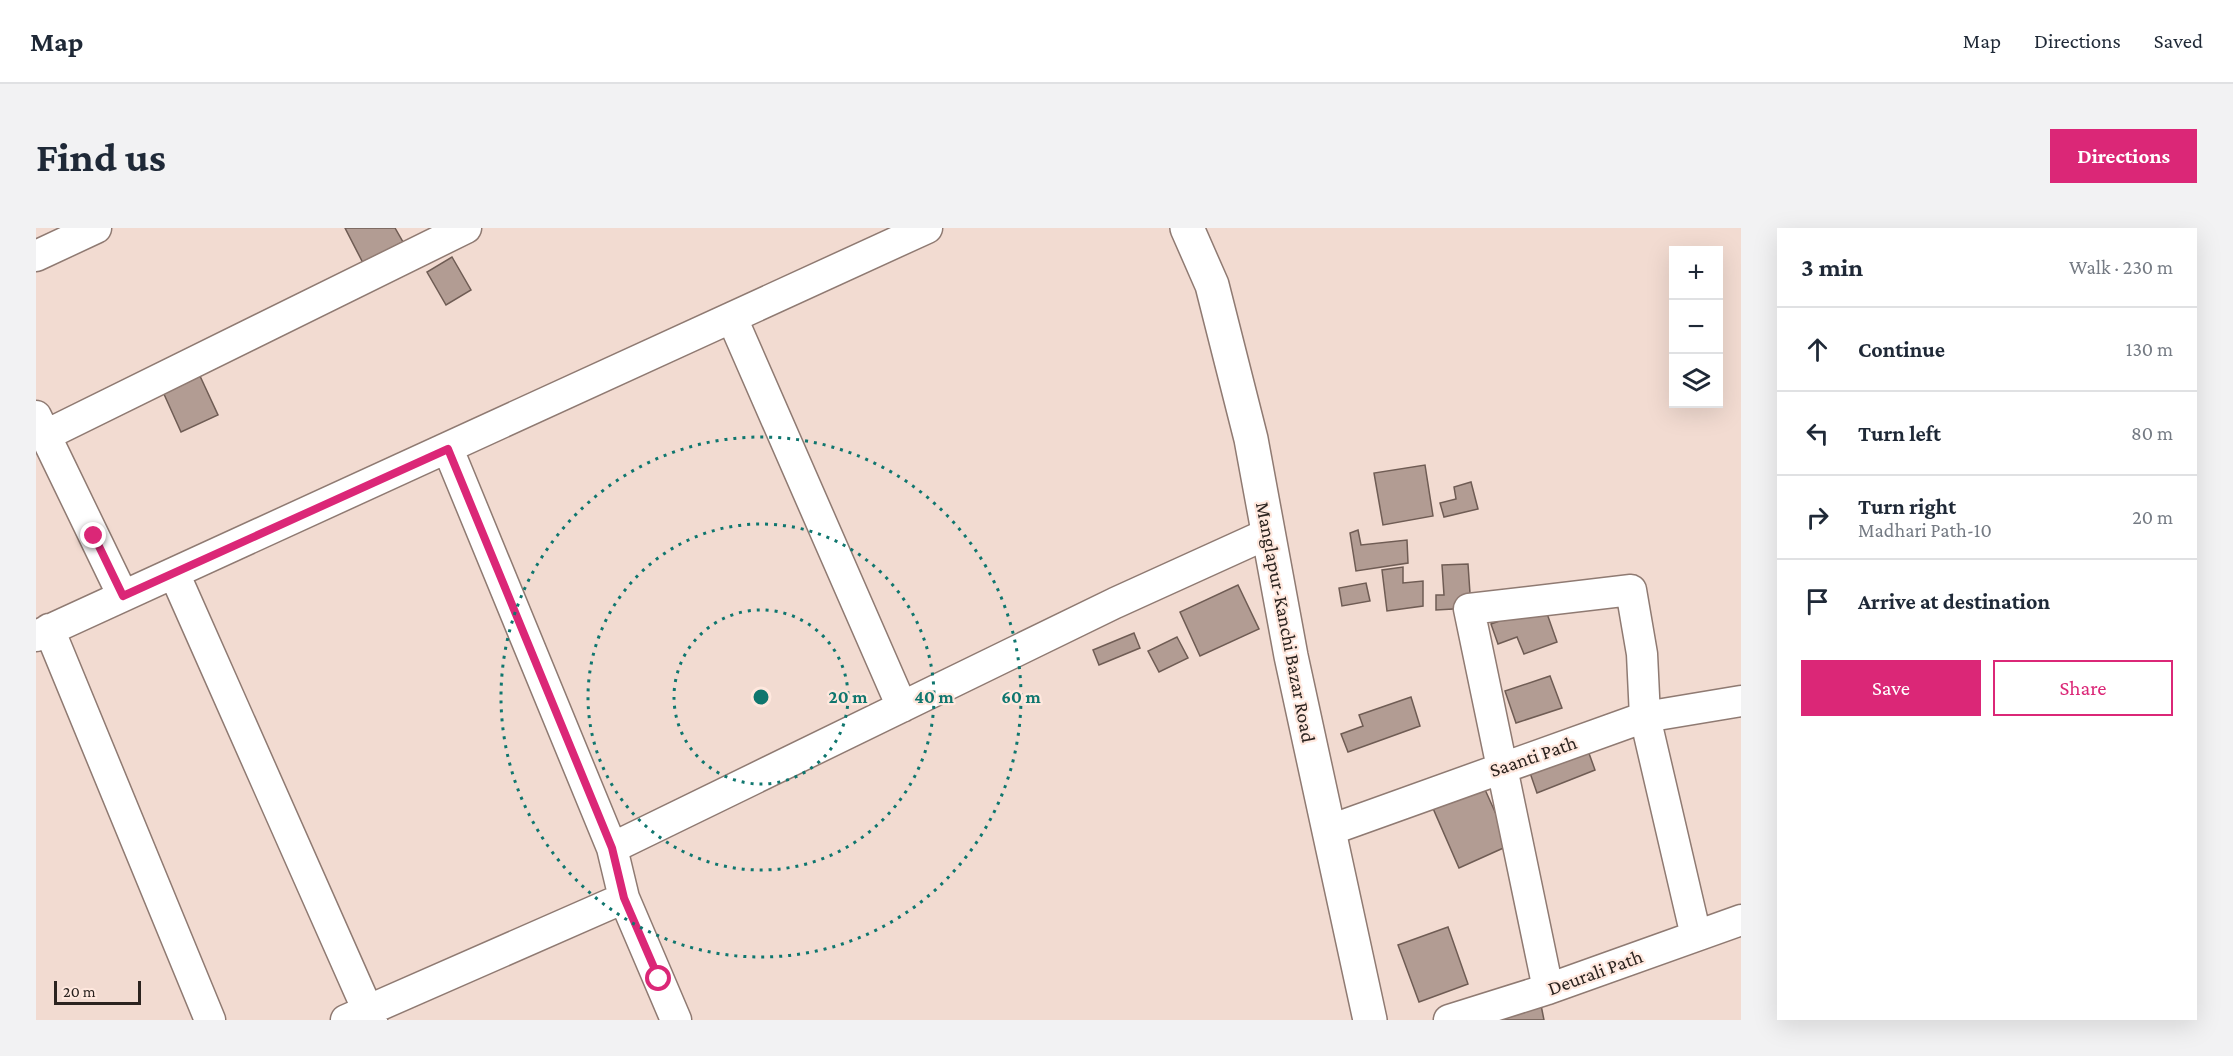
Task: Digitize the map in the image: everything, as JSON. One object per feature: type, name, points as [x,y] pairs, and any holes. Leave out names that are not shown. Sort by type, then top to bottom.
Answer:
[{"type":"street","points":[[36,256],[96,228]]},
{"type":"street","points":[[123,596],[41,426],[466,228]]},
{"type":"street","points":[[210,1020],[42,633],[927,228]]},
{"type":"street","name":"Manglapur-Kanchi Bazar Road","points":[[1187,228],[1212,285],[1251,439],[1267,534],[1370,1020]]},
{"type":"street","points":[[732,318],[902,707]]},
{"type":"street","points":[[448,449],[612,848],[624,898],[676,1020]]},
{"type":"street","points":[[612,848],[1115,603],[1267,534]]},
{"type":"street","points":[[174,573],[361,1016],[624,898]]},
{"type":"street","points":[[1548,989],[1469,609],[1631,590],[1642,654],[1645,717],[1696,936]]},
{"type":"street","name":"Saanti Path","points":[[1330,830],[1645,717],[1741,701]]},
{"type":"street","name":"Deurali Path","points":[[1449,1020],[1548,989],[1741,920]]},
{"type":"building","points":[[345,228],[395,228],[403,242],[363,263]]},
{"type":"building","points":[[452,257],[471,290],[446,305],[427,272]]},
{"type":"building","points":[[200,376],[218,415],[181,432],[163,392]]},
{"type":"building","points":[[1425,465],[1433,516],[1383,525],[1374,473]]},
{"type":"building","points":[[1471,482],[1478,509],[1444,517],[1440,503],[1456,499],[1454,487]]},
{"type":"building","points":[[1358,530],[1361,545],[1407,540],[1408,563],[1356,571],[1350,533]]},
{"type":"building","points":[[1468,564],[1471,608],[1436,610],[1436,595],[1444,595],[1442,565]]},
{"type":"building","points":[[1403,567],[1403,583],[1423,581],[1423,606],[1387,611],[1382,570]]},
{"type":"building","points":[[1366,583],[1370,601],[1342,606],[1339,588]]},
{"type":"building","points":[[1238,585],[1259,629],[1200,656],[1180,612]]},
{"type":"building","points":[[1544,605],[1557,642],[1524,654],[1517,637],[1498,644],[1491,624]]},
{"type":"building","points":[[1134,633],[1140,648],[1099,665],[1093,650]]},
{"type":"building","points":[[1177,637],[1188,658],[1159,672],[1148,651]]},
{"type":"building","points":[[1550,676],[1562,708],[1516,723],[1505,691]]},
{"type":"building","points":[[1411,697],[1420,726],[1348,752],[1341,734],[1363,726],[1359,715]]},
{"type":"building","points":[[1586,745],[1595,770],[1537,793],[1528,767]]},
{"type":"building","points":[[1482,783],[1510,845],[1459,868],[1432,806]]},
{"type":"building","points":[[1448,927],[1468,984],[1419,1002],[1398,945]]},
{"type":"building","points":[[1541,1005],[1544,1020],[1479,1020]]},
{"type":"route","points":[[94,536],[123,596],[448,449],[612,848],[624,898],[659,979]]}]
